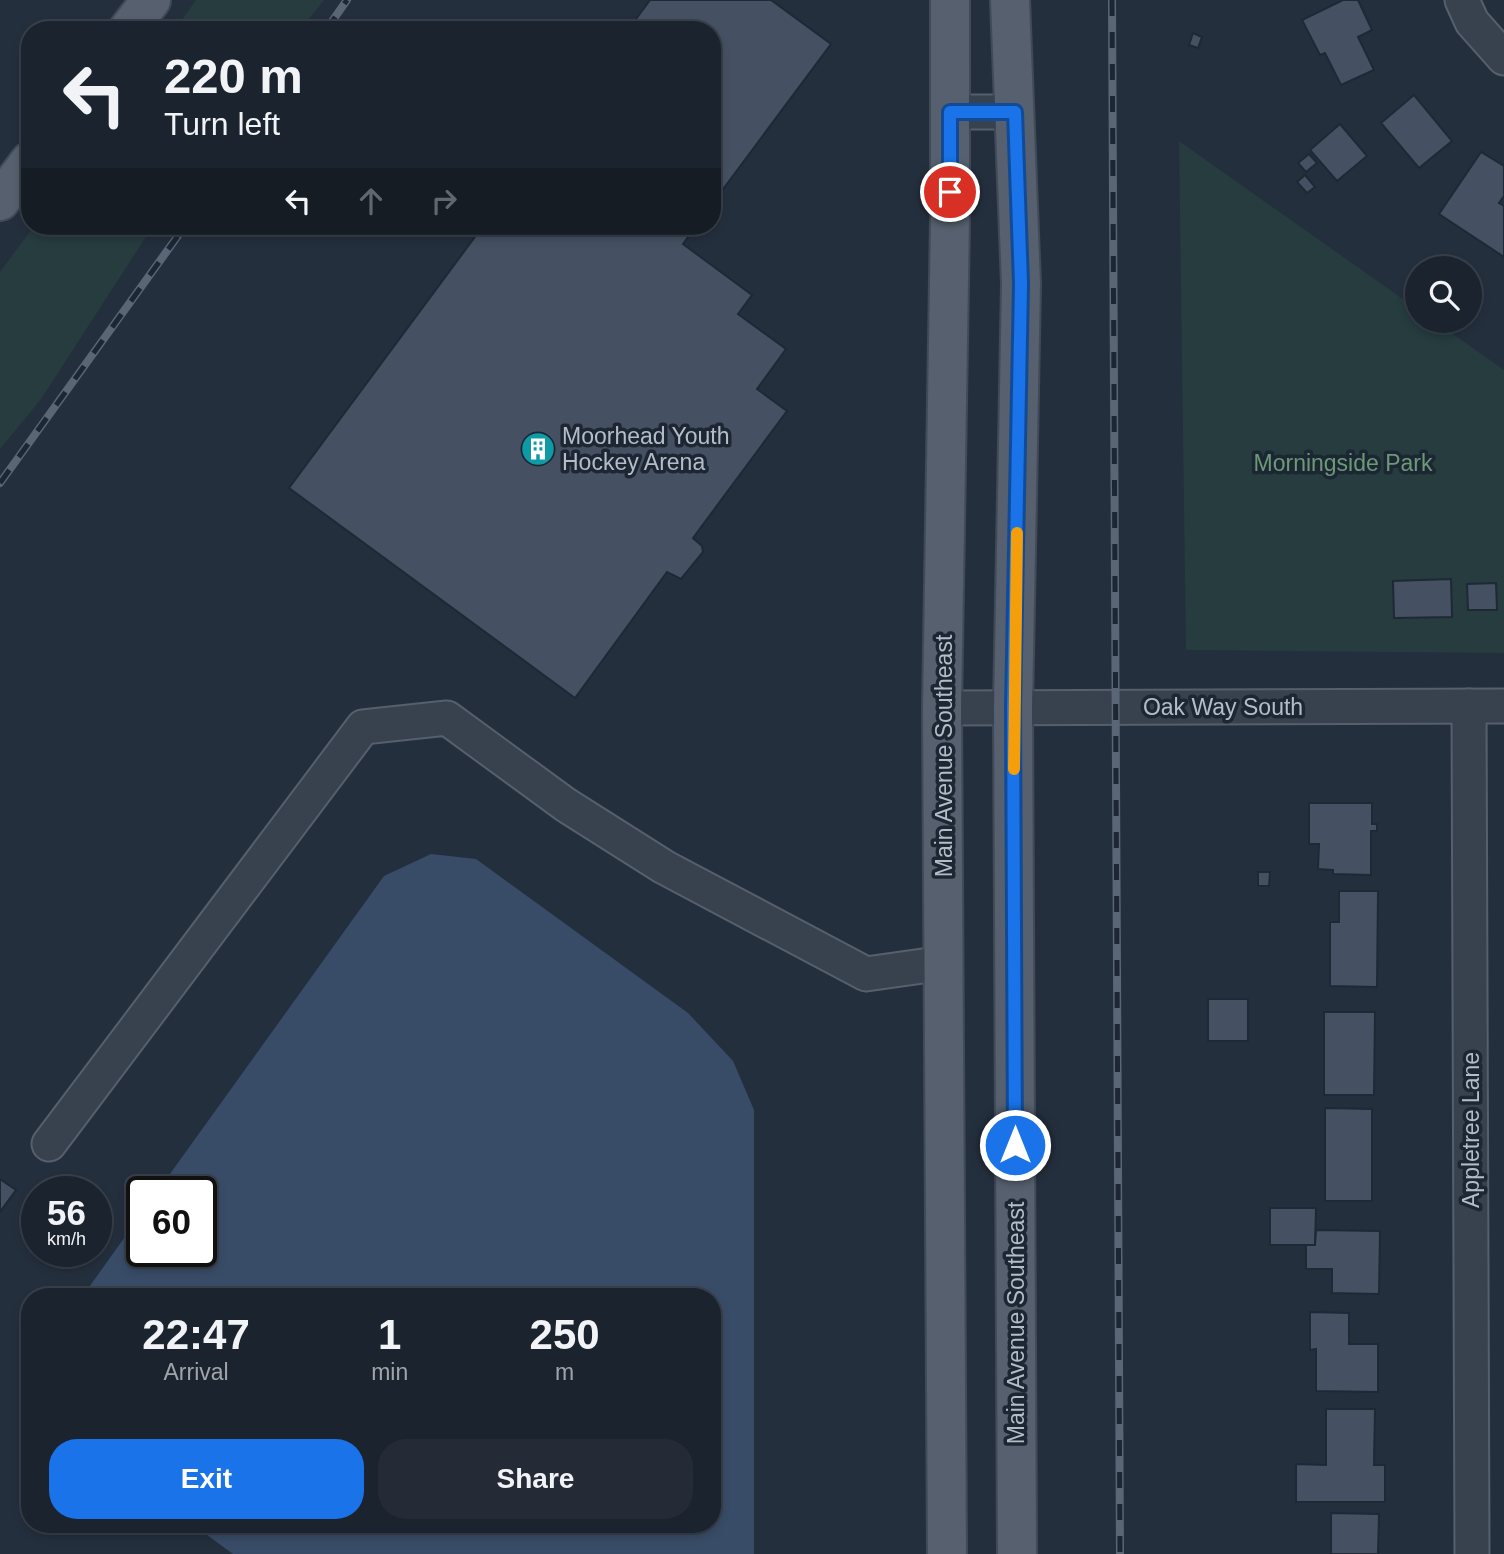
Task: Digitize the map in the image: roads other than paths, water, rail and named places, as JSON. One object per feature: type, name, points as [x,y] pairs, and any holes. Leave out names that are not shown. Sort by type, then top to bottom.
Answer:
[{"type":"main road","points":[[135,21],[150,0]]},
{"type":"main road","name":"Main Avenue Southeast","points":[[947,1554],[942,708],[950,0]]},
{"type":"main road","name":"Main Avenue Southeast","points":[[1010,0],[1021,284],[1013,708],[1017,1554]]},
{"type":"main road","points":[[0,201],[21,173]]},
{"type":"street","points":[[1462,0],[1472,22],[1504,58]]},
{"type":"street","points":[[950,112],[1015,112]]},
{"type":"street","name":"Appletree Lane","points":[[1469,706],[1472,1554]]},
{"type":"street","name":"Oak Way South","points":[[942,708],[1504,706]]},
{"type":"street","points":[[49,1144],[363,727],[447,718],[566,805],[664,867],[866,974],[944,963]]},
{"type":"water","points":[[431,854],[476,859],[688,1013],[733,1061],[754,1110],[754,1554],[233,1554],[204,1533],[721,1533],[721,1288],[88,1288],[103,1267],[112,1267],[112,1255],[126,1235],[126,1267],[217,1267],[217,1176],[168,1176],[384,876]]},
{"type":"railway","points":[[332,21],[347,0]]},
{"type":"railway","points":[[1112,0],[1120,1554]]},
{"type":"railway","points":[[0,483],[179,235]]},
{"type":"place","name":"Moorhead Youth Hockey Arena","points":[[538,449]]},
{"type":"park label","name":"Morningside Park","points":[[1343,463]]}]
